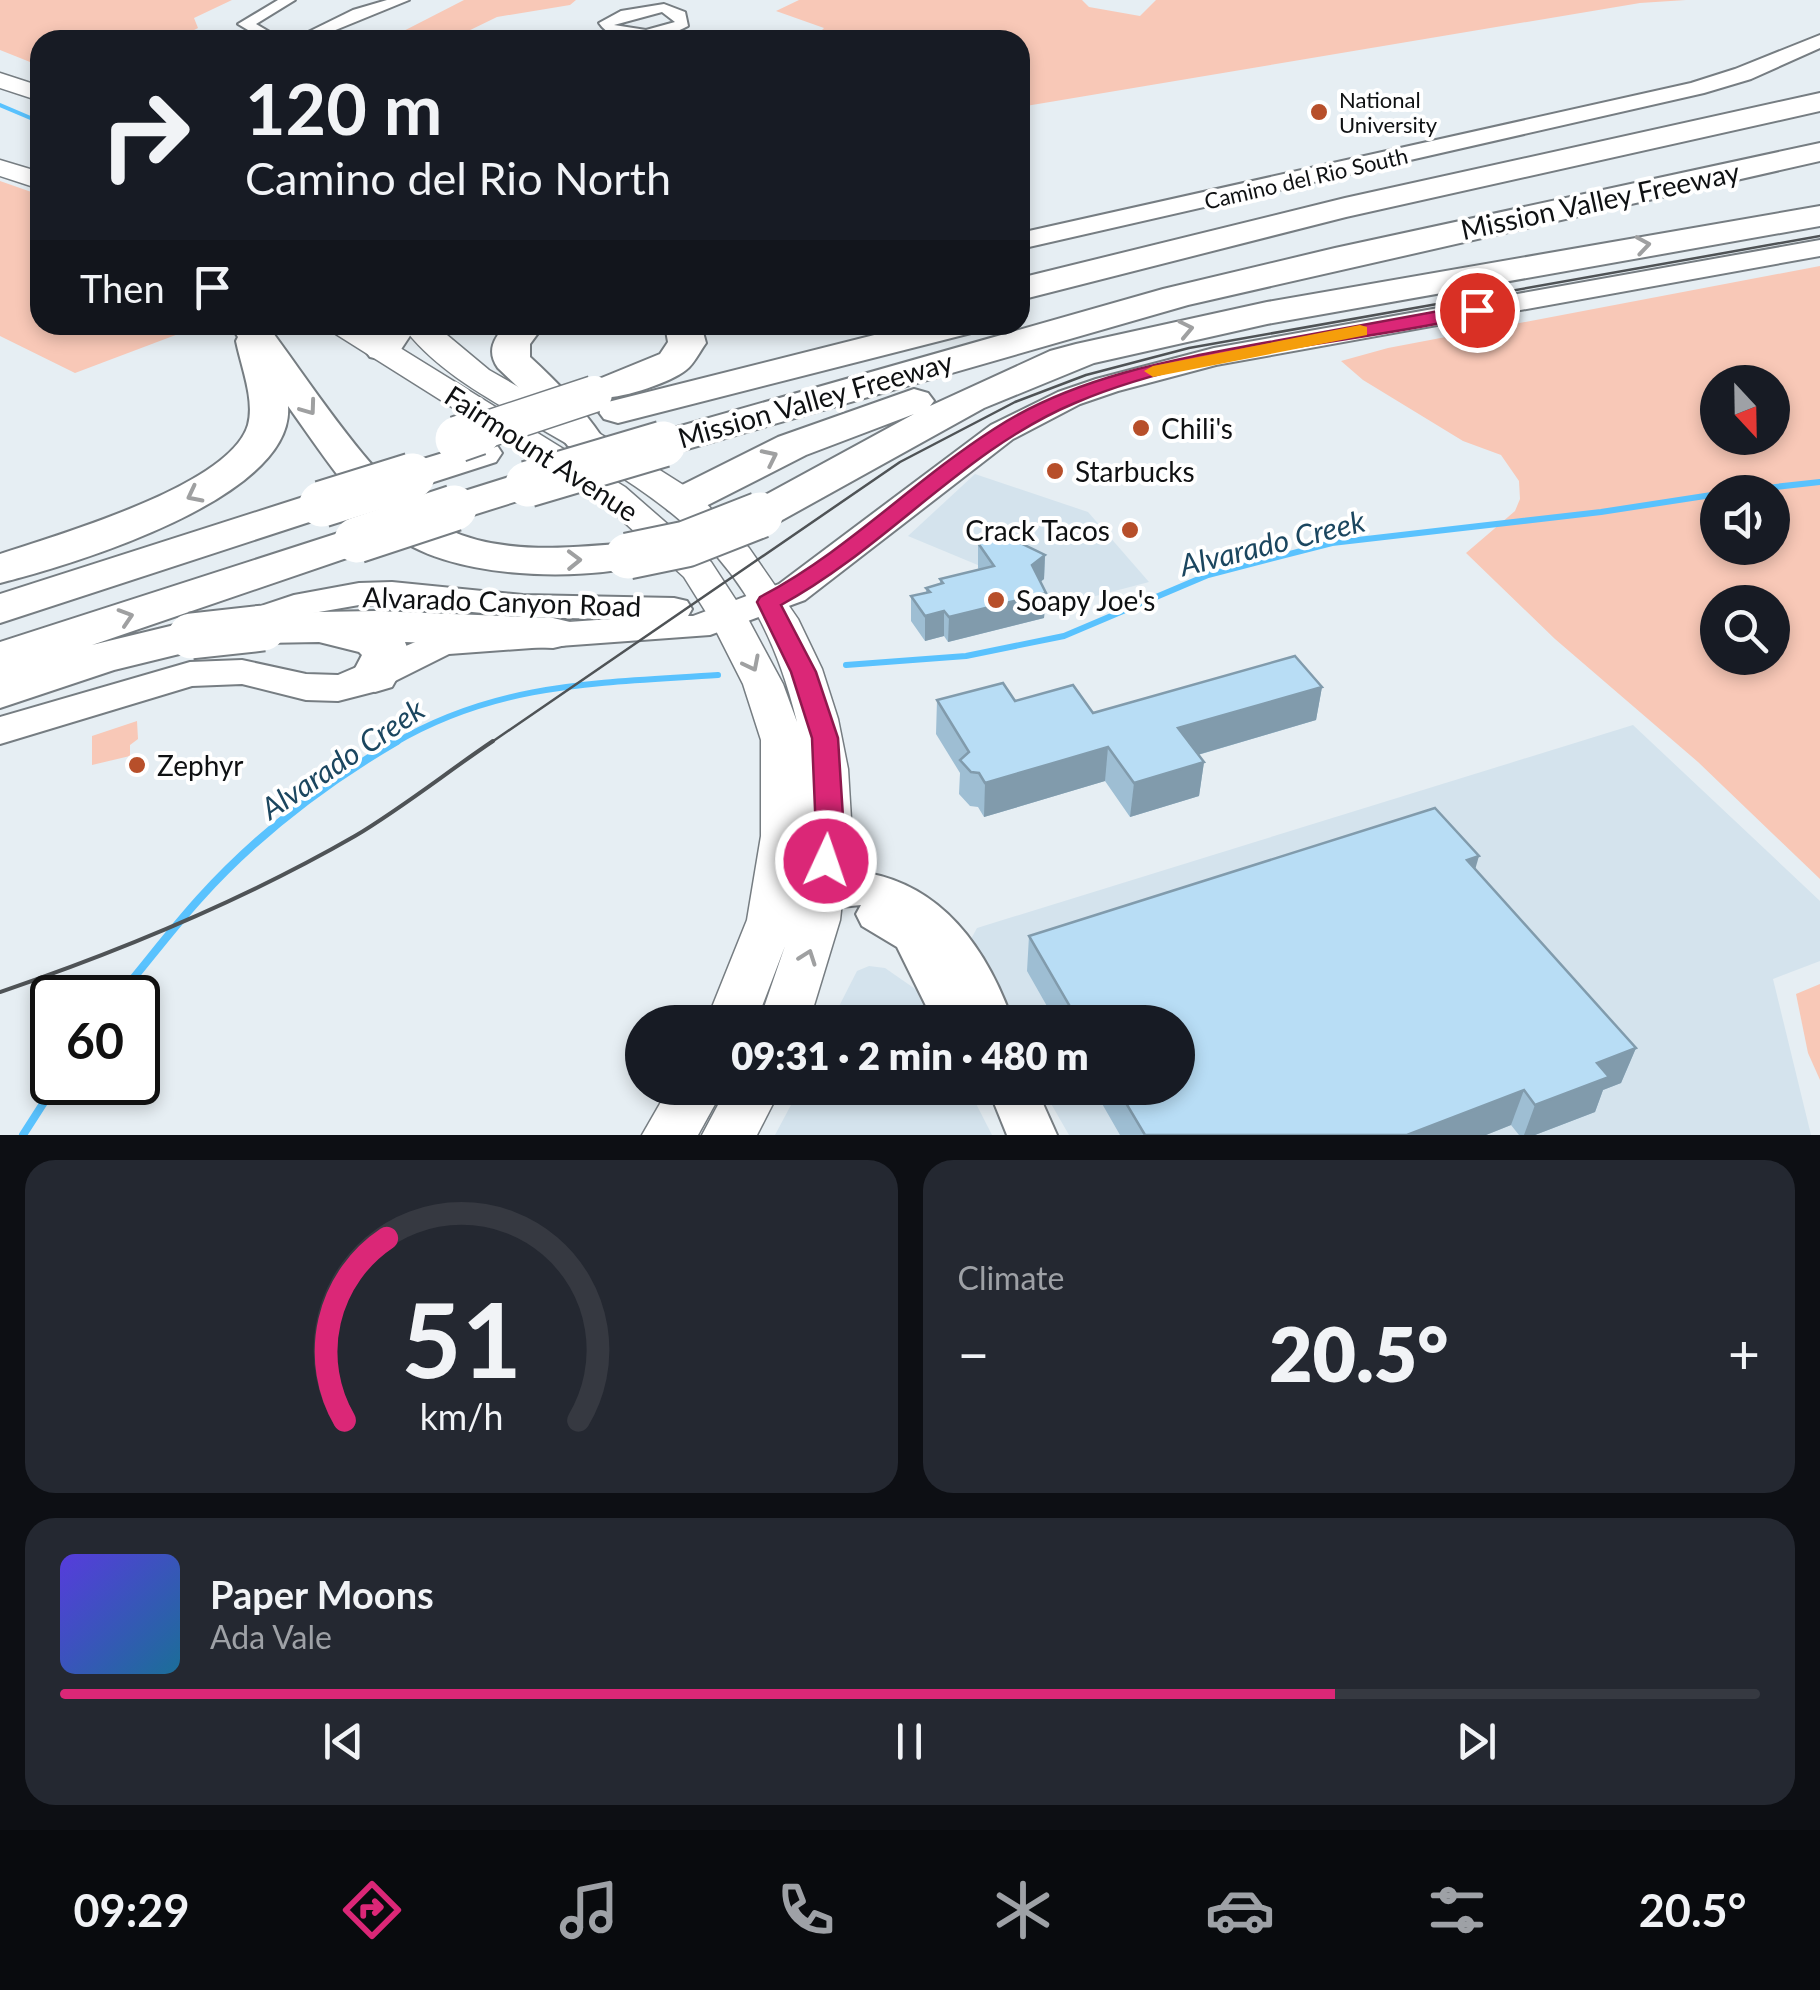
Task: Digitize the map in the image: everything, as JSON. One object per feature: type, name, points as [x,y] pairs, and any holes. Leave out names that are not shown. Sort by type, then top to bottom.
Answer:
[{"type":"highway","points":[[1030,286],[1548,160],[1708,116],[1820,74]]},
{"type":"highway","points":[[1548,160],[1815,110]]},
{"type":"highway","name":"Mission Valley Freeway","points":[[1030,307],[1815,110]]},
{"type":"highway","name":"Mission Valley Freeway","points":[[0,659],[528,484],[1176,297],[1820,152]]},
{"type":"highway","points":[[1556,209],[1632,202],[1820,173]]},
{"type":"highway","points":[[1176,297],[1266,289],[1560,234],[1820,192]]},
{"type":"highway","points":[[682,501],[792,446],[867,416],[961,386],[1194,327],[1495,270],[1815,226]]},
{"type":"highway","points":[[1030,267],[1152,254]]},
{"type":"highway","points":[[0,569],[186,500],[240,467],[264,438],[268,425],[251,335]]},
{"type":"highway","points":[[256,335],[341,452],[409,526],[458,547],[513,558],[576,560],[628,556],[686,544],[760,515],[954,408],[1091,352]]},
{"type":"highway","points":[[517,335],[510,342],[511,360],[554,400],[582,437]]},
{"type":"highway","points":[[606,402],[672,362],[687,342],[685,335]]},
{"type":"highway","points":[[606,402],[856,335]]},
{"type":"highway","name":"Mission Valley Freeway","points":[[0,610],[318,497],[606,402],[912,335]]},
{"type":"highway","points":[[277,627],[313,634],[354,635],[384,646],[386,655],[375,676]]},
{"type":"highway","points":[[0,692],[100,658],[186,652],[277,627],[553,633]]},
{"type":"main road","points":[[0,80],[30,90]]},
{"type":"main road","points":[[0,150],[30,158]]},
{"type":"main road","points":[[0,168],[30,178]]},
{"type":"main road","name":"Fairmount Avenue","points":[[428,335],[468,373],[582,437],[682,501],[729,546],[748,610],[763,684],[782,740],[784,836],[771,920],[737,1005]]},
{"type":"main road","name":"Fairmount Avenue","points":[[391,337],[613,494],[748,610],[804,672],[825,738],[830,833],[817,932],[790,1005]]},
{"type":"main road","points":[[669,1135],[688,1105]]},
{"type":"main road","points":[[730,1135],[746,1105]]},
{"type":"street","points":[[257,30],[245,24],[288,0]]},
{"type":"street","points":[[321,30],[358,13],[402,0]]},
{"type":"street","name":"Camino del Rio South","points":[[1030,238],[1696,88],[1743,74],[1820,40]]},
{"type":"street","name":"Alvarado Canyon Road","points":[[186,652],[242,672],[323,689],[360,683],[441,643],[553,633],[679,630],[748,610],[815,578],[1002,432],[1069,398],[1214,358],[1815,226]]},
{"type":"street","name":"Alvarado Canyon Road","points":[[0,728],[186,652],[268,613],[359,594],[392,593],[554,608],[748,610]]},
{"type":"street","points":[[774,900],[822,889],[868,890],[894,895],[920,908],[946,938],[980,1005]]},
{"type":"street","points":[[822,889],[906,927],[949,1005]]},
{"type":"shaded area","points":[[0,0],[232,0],[194,18],[198,28],[194,30],[30,30],[30,62],[0,50]]},
{"type":"shaded area","points":[[464,0],[576,0],[570,5],[497,17],[470,30],[406,30]]},
{"type":"shaded area","points":[[799,0],[1082,0],[1089,7],[1140,16],[1156,0],[1686,0],[1640,3],[1030,105],[1030,30],[822,30],[776,11]]},
{"type":"shaded area","points":[[0,181],[30,192],[30,335],[176,335],[75,373],[0,336]]},
{"type":"shaded area","points":[[1820,266],[1820,879],[1698,762],[1555,639],[1466,553],[1515,511],[1520,499],[1519,481],[1501,455],[1463,441],[1363,380],[1341,361],[1388,348]]},
{"type":"shaded area","points":[[975,474],[1088,512],[1149,582],[1069,603],[908,536]]},
{"type":"shaded area","points":[[137,721],[138,739],[130,745],[130,756],[92,765],[92,736]]},
{"type":"shaded area","points":[[1633,725],[1820,901],[1820,961],[1773,979],[1811,1135],[1069,1135],[1052,1105],[1195,1105],[1195,1005],[996,1005],[976,969],[971,939],[977,928]]},
{"type":"shaded area","points":[[869,966],[885,968],[921,993],[927,1005],[840,1005],[857,971]]},
{"type":"shaded area","points":[[1820,984],[1820,1080],[1808,1053],[1796,994]]},
{"type":"shaded area","points":[[791,1105],[977,1105],[992,1135],[775,1135]]},
{"type":"building","points":[[996,531],[1045,555],[1032,565],[1046,593],[949,617],[944,611],[925,616],[911,596],[930,592],[926,588],[943,583],[940,579],[994,566],[978,543]]},
{"type":"building","points":[[1295,656],[1322,687],[1178,728],[1204,762],[1134,783],[1108,747],[985,783],[979,773],[971,772],[960,760],[969,752],[937,700],[1003,683],[1015,701],[1073,685],[1093,713]]},
{"type":"building","points":[[1435,808],[1479,856],[1467,860],[1636,1048],[1597,1063],[1609,1077],[1535,1105],[1524,1090],[1407,1135],[1145,1135],[1127,1105],[1195,1105],[1195,1005],[1069,1005],[1029,936]]},
{"type":"waterway","points":[[0,105],[30,118]]},
{"type":"waterway","name":"Alvarado Creek","points":[[1790,485],[1820,482]]},
{"type":"waterway","name":"Alvarado Creek","points":[[846,665],[966,656],[1064,636],[1208,575],[1332,543],[1700,497]]},
{"type":"waterway","name":"Alvarado Creek","points":[[393,744],[471,708],[511,697],[591,684],[718,675]]},
{"type":"waterway","name":"Alvarado Creek","points":[[136,975],[189,910],[244,853],[318,793],[397,741]]},
{"type":"waterway","name":"Alvarado Creek","points":[[23,1135],[42,1105]]},
{"type":"tram line","points":[[489,744],[900,462],[1015,402],[1086,375],[1189,348],[1820,236]]},
{"type":"tram line","points":[[0,992],[137,941],[269,882],[373,825],[493,741]]},
{"type":"slow traffic","points":[[1153,371],[1360,331]]},
{"type":"place","name":"National University","points":[[1319,112]]},
{"type":"place","name":"Chili's","points":[[1141,428]]},
{"type":"place","name":"Starbucks","points":[[1055,471]]},
{"type":"place","name":"Crack Tacos","points":[[1130,530]]},
{"type":"place","name":"Soapy Joe's","points":[[996,600]]},
{"type":"place","name":"Zephyr","points":[[137,765]]},
{"type":"route","points":[[826,861],[830,833],[825,738],[804,672],[768,602],[815,578],[1002,432],[1069,398],[1150,372],[1214,358],[1477,310]]}]
